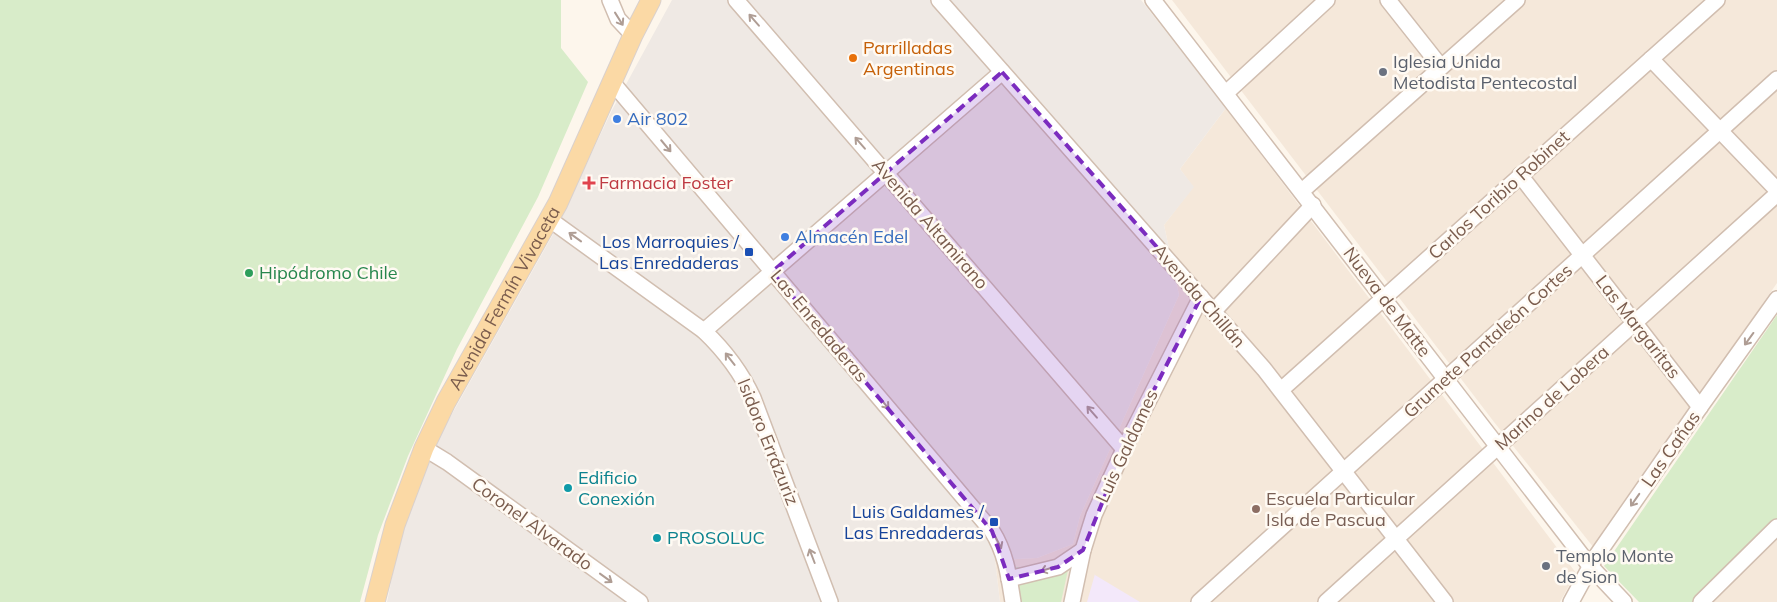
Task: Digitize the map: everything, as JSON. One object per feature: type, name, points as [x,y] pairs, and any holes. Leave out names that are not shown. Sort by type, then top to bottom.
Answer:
[{"type":"main road","name":"Avenida Fermín Vivaceta","points":[[375,602],[395,525],[424,448],[446,402],[549,219],[633,35],[651,0]]},
{"type":"street","points":[[610,0],[618,19],[633,35]]},
{"type":"street","name":"Avenida Altamirano","points":[[736,0],[1124,449]]},
{"type":"street","name":"Avenida Chillán","points":[[939,0],[1281,390],[1445,602]]},
{"type":"street","points":[[1226,93],[1327,0]]},
{"type":"street","points":[[1388,0],[1441,67]]},
{"type":"street","points":[[1302,191],[1517,0]]},
{"type":"street","name":"Carlos Toribio Robinet","points":[[1281,390],[1717,0]]},
{"type":"street","name":"Nueva de Matte","points":[[1158,2],[1590,566],[1624,602]]},
{"type":"street","points":[[1651,59],[1777,190]]},
{"type":"street","points":[[704,331],[1002,72]]},
{"type":"street","name":"Grumete Pantaleón Cortes","points":[[1199,602],[1777,79]]},
{"type":"street","name":"Las Enredaderas","points":[[612,82],[992,531],[1003,552],[1010,579],[1013,602]]},
{"type":"street","name":"Las Margaritas","points":[[1520,176],[1700,407]]},
{"type":"street","name":"Marino de Lobera","points":[[1326,602],[1777,194]]},
{"type":"street","points":[[1213,312],[1313,205]]},
{"type":"street","name":"Isidoro Errázuriz","points":[[549,219],[704,331],[727,354],[748,387],[830,602]]},
{"type":"street","name":"Luis Galdames","points":[[1072,602],[1083,550],[1094,515],[1124,449],[1201,297]]},
{"type":"street","name":"Las Cañas","points":[[1571,602],[1590,566],[1777,299]]},
{"type":"street","name":"Coronel Alvarado","points":[[424,448],[447,462],[640,602]]},
{"type":"street","points":[[1701,602],[1777,527]]},
{"type":"street","points":[[1010,579],[1058,567],[1083,550]]},
{"type":"highlighted area","points":[[1002,72],[1201,297],[1124,449],[1083,550],[1058,567],[1009,579],[992,531],[772,272]]},
{"type":"shaded area","points":[[672,0],[1141,0],[1226,108],[1180,169],[1194,187],[1164,225],[1179,295],[1080,516],[1073,544],[1037,558],[995,560],[1000,602],[387,602],[402,529],[434,446],[556,229],[612,110]]},
{"type":"shaded area","points":[[1172,0],[1777,0],[1777,283],[1594,548],[1494,422]]},
{"type":"shaded area","points":[[1226,108],[1576,573],[1560,602],[1000,602],[995,560],[1037,558],[1073,544],[1080,516],[1179,295],[1164,225],[1193,187],[1180,169]]},
{"type":"shaded area","points":[[1777,535],[1777,602],[1710,602]]},
{"type":"shaded area","points":[[1095,575],[1140,602],[1087,602]]},
{"type":"green space","name":"Hipódromo Chile","points":[[0,0],[561,0],[561,48],[588,82],[538,197],[457,349],[408,456],[378,535],[360,602],[0,602]]},
{"type":"green space","points":[[1777,315],[1777,518],[1696,602],[1639,602],[1604,566]]},
{"type":"green space","points":[[1071,556],[1061,602],[1012,602],[1006,566],[1035,569]]},
{"type":"place","name":"Parrilladas Argentinas","points":[[853,58]]},
{"type":"place","name":"Iglesia Unida Metodista Pentecostal","points":[[1383,72]]},
{"type":"place","name":"Air 802","points":[[617,119]]},
{"type":"place","name":"Farmacia Foster","points":[[589,183]]},
{"type":"place","name":"Almacén Edel","points":[[785,237]]},
{"type":"place","name":"Los Marroquies / Las Enredaderas","points":[[749,252]]},
{"type":"place","name":"Hipódromo Chile","points":[[249,273]]},
{"type":"place","name":"Edificio Conexión","points":[[568,488]]},
{"type":"place","name":"Escuela Particular Isla de Pascua","points":[[1256,509]]},
{"type":"place","name":"Luis Galdames / Las Enredaderas","points":[[994,522]]},
{"type":"place","name":"PROSOLUC","points":[[657,538]]},
{"type":"place","name":"Templo Monte de Sion","points":[[1546,566]]}]
